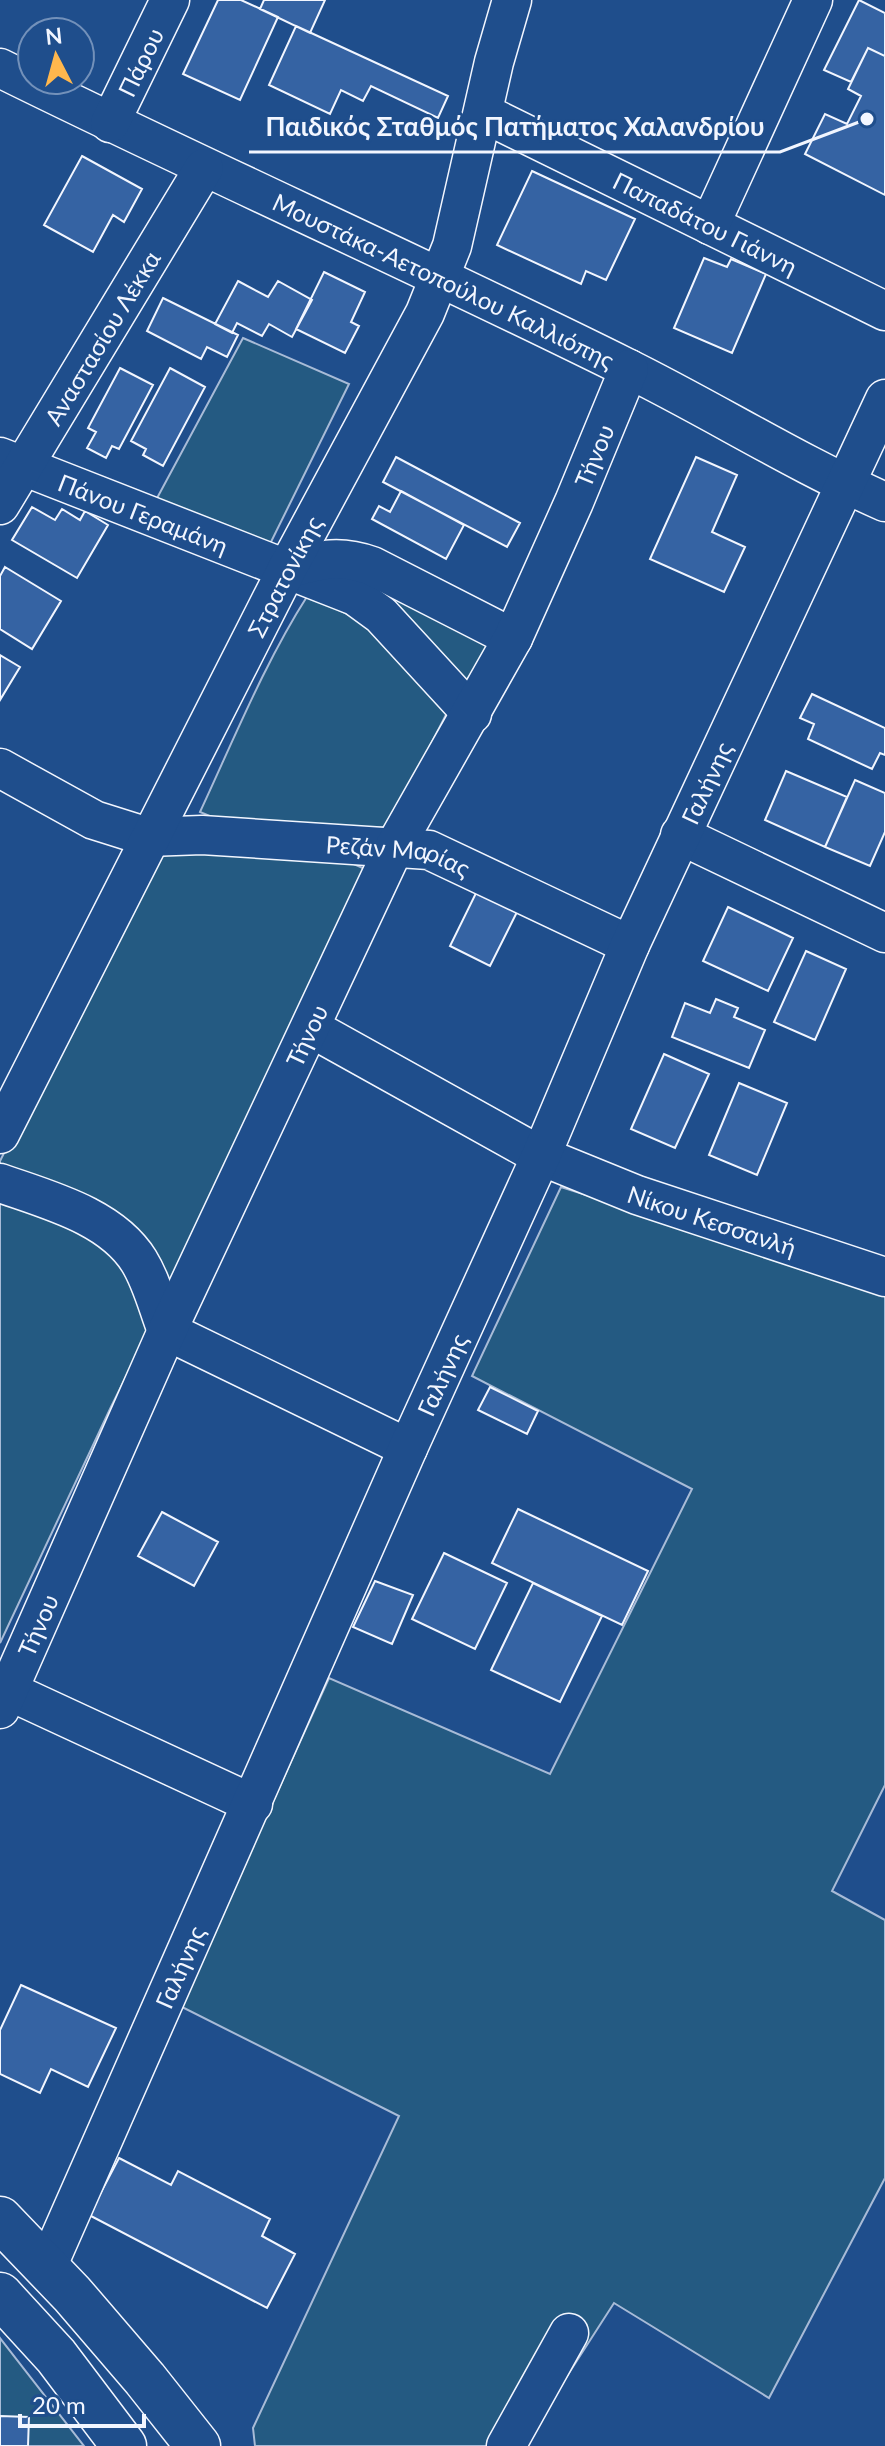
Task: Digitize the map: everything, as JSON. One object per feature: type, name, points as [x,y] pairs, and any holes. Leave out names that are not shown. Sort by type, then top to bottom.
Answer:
[{"type":"main road","points":[[0,2219],[47,2267],[145,2379],[198,2446]]},
{"type":"main road","points":[[0,2295],[56,2356],[124,2446]]},
{"type":"street","name":"Πάρου","points":[[110,123],[170,0]]},
{"type":"street","name":"Στρατονίκης","points":[[0,1134],[148,837],[287,569],[389,383],[440,278],[457,226],[494,62],[512,0]]},
{"type":"street","points":[[710,225],[813,0]]},
{"type":"street","name":"Μουστάκα-Αετοπούλου Καλλιόπης","points":[[0,68],[629,369],[845,484],[885,502]]},
{"type":"street","name":"Παπαδάτου Γιάννη","points":[[483,113],[885,311]]},
{"type":"street","name":"Αναστασίου Λέκκα","points":[[0,505],[12,461],[204,168]]},
{"type":"street","name":"Τήνου","points":[[4,1700],[167,1331],[394,848],[513,638],[629,369]]},
{"type":"street","name":"Γαλήνης","points":[[47,2267],[408,1448],[541,1156],[630,945],[885,399]]},
{"type":"street","name":"Πάνου Γεραμάνη","points":[[12,461],[367,603],[472,714]]},
{"type":"street","points":[[287,569],[331,558],[354,559],[513,638]]},
{"type":"street","name":"Ρεζάν Μαρίας","points":[[0,768],[94,820],[148,837],[202,835],[429,850],[630,945]]},
{"type":"street","points":[[680,835],[885,933]]},
{"type":"street","name":"Νίκου Κεσσανλή","points":[[311,1028],[541,1156],[637,1195],[885,1277]]},
{"type":"street","points":[[0,1183],[109,1229],[139,1260],[167,1331],[408,1448]]},
{"type":"street","points":[[4,1700],[253,1804]]},
{"type":"street","points":[[506,2446],[569,2333]]},
{"type":"shaded area","points":[[243,338],[349,384],[268,548],[156,500]]},
{"type":"shaded area","points":[[372,582],[493,642],[469,691]]},
{"type":"shaded area","points":[[308,595],[374,627],[449,709],[388,827],[358,829],[224,822],[200,812],[264,674]]},
{"type":"shaded area","points":[[223,852],[347,861],[365,869],[237,1152],[110,1409],[0,1643],[0,1161],[148,867],[167,853]]},
{"type":"shaded area","points":[[561,1187],[885,1290],[885,1785],[832,1891],[885,1920],[885,2178],[769,2398],[614,2303],[522,2446],[255,2446],[253,2428],[399,2116],[180,2006],[329,1678],[550,1774],[692,1489],[472,1376]]},
{"type":"shaded area","points":[[0,2338],[84,2446],[0,2446]]},
{"type":"building","points":[[218,0],[241,0],[278,17],[240,100],[183,74]]},
{"type":"building","points":[[264,0],[325,0],[310,33],[260,9]]},
{"type":"building","points":[[859,0],[885,13],[885,56],[868,48],[851,82],[824,70]]},
{"type":"building","points":[[296,26],[448,96],[438,118],[371,86],[363,101],[341,90],[330,114],[269,85]]},
{"type":"building","points":[[868,48],[885,56],[885,195],[805,154],[825,114],[847,124],[861,96],[848,89]]},
{"type":"building","points":[[82,156],[142,189],[124,222],[113,215],[93,252],[44,225]]},
{"type":"building","points":[[532,171],[635,219],[606,280],[586,271],[581,284],[497,245]]},
{"type":"building","points":[[704,258],[727,267],[731,259],[766,274],[732,353],[674,328]]},
{"type":"building","points":[[324,272],[365,292],[351,322],[359,326],[345,353],[296,329]]},
{"type":"building","points":[[238,281],[268,297],[278,281],[312,300],[292,337],[269,324],[262,336],[237,323],[232,333],[215,324]]},
{"type":"building","points":[[163,298],[238,335],[227,357],[207,347],[201,359],[147,331]]},
{"type":"building","points":[[120,368],[153,385],[119,449],[112,446],[106,458],[87,448],[96,432],[88,428]]},
{"type":"building","points":[[170,368],[205,387],[163,466],[143,455],[146,449],[131,441]]},
{"type":"building","points":[[396,457],[520,523],[507,547],[383,482]]},
{"type":"building","points":[[696,457],[737,475],[712,532],[745,547],[724,592],[650,559]]},
{"type":"building","points":[[401,491],[464,525],[446,559],[372,519],[379,506],[390,512]]},
{"type":"building","points":[[32,507],[55,520],[62,509],[80,520],[85,511],[108,525],[77,578],[12,540]]},
{"type":"building","points":[[5,567],[61,601],[32,649],[0,629],[0,576]]},
{"type":"building","points":[[0,655],[20,667],[0,700]]},
{"type":"building","points":[[812,694],[885,728],[885,755],[880,753],[872,769],[808,739],[814,724],[800,718]]},
{"type":"building","points":[[786,771],[847,797],[825,847],[765,820]]},
{"type":"building","points":[[855,780],[885,793],[885,832],[870,866],[825,847]]},
{"type":"building","points":[[477,891],[518,910],[490,966],[450,946]]},
{"type":"building","points":[[728,907],[793,938],[768,991],[703,961]]},
{"type":"building","points":[[806,951],[846,969],[815,1040],[774,1022]]},
{"type":"building","points":[[716,999],[738,1008],[734,1017],[765,1030],[749,1068],[672,1037],[685,1003],[710,1013]]},
{"type":"building","points":[[664,1054],[709,1074],[675,1148],[631,1129]]},
{"type":"building","points":[[739,1083],[787,1103],[757,1175],[709,1155]]},
{"type":"building","points":[[490,1387],[538,1411],[527,1434],[478,1410]]},
{"type":"building","points":[[518,1509],[648,1571],[622,1625],[492,1563]]},
{"type":"building","points":[[162,1512],[218,1542],[194,1586],[138,1556]]},
{"type":"building","points":[[444,1553],[507,1583],[475,1649],[412,1619]]},
{"type":"building","points":[[375,1581],[413,1595],[392,1644],[353,1627]]},
{"type":"building","points":[[533,1583],[602,1616],[560,1702],[491,1670]]},
{"type":"building","points":[[21,1985],[116,2028],[88,2087],[51,2069],[40,2093],[0,2074],[0,2030]]},
{"type":"building","points":[[119,2158],[171,2185],[178,2171],[270,2219],[262,2236],[295,2254],[267,2308],[89,2215]]},
{"type":"building","points":[[0,2416],[29,2417],[28,2446],[0,2446]]},
{"type":"place","name":"Παιδικός Σταθμός Πατήματος Χαλανδρίου","points":[[867,119]]}]
